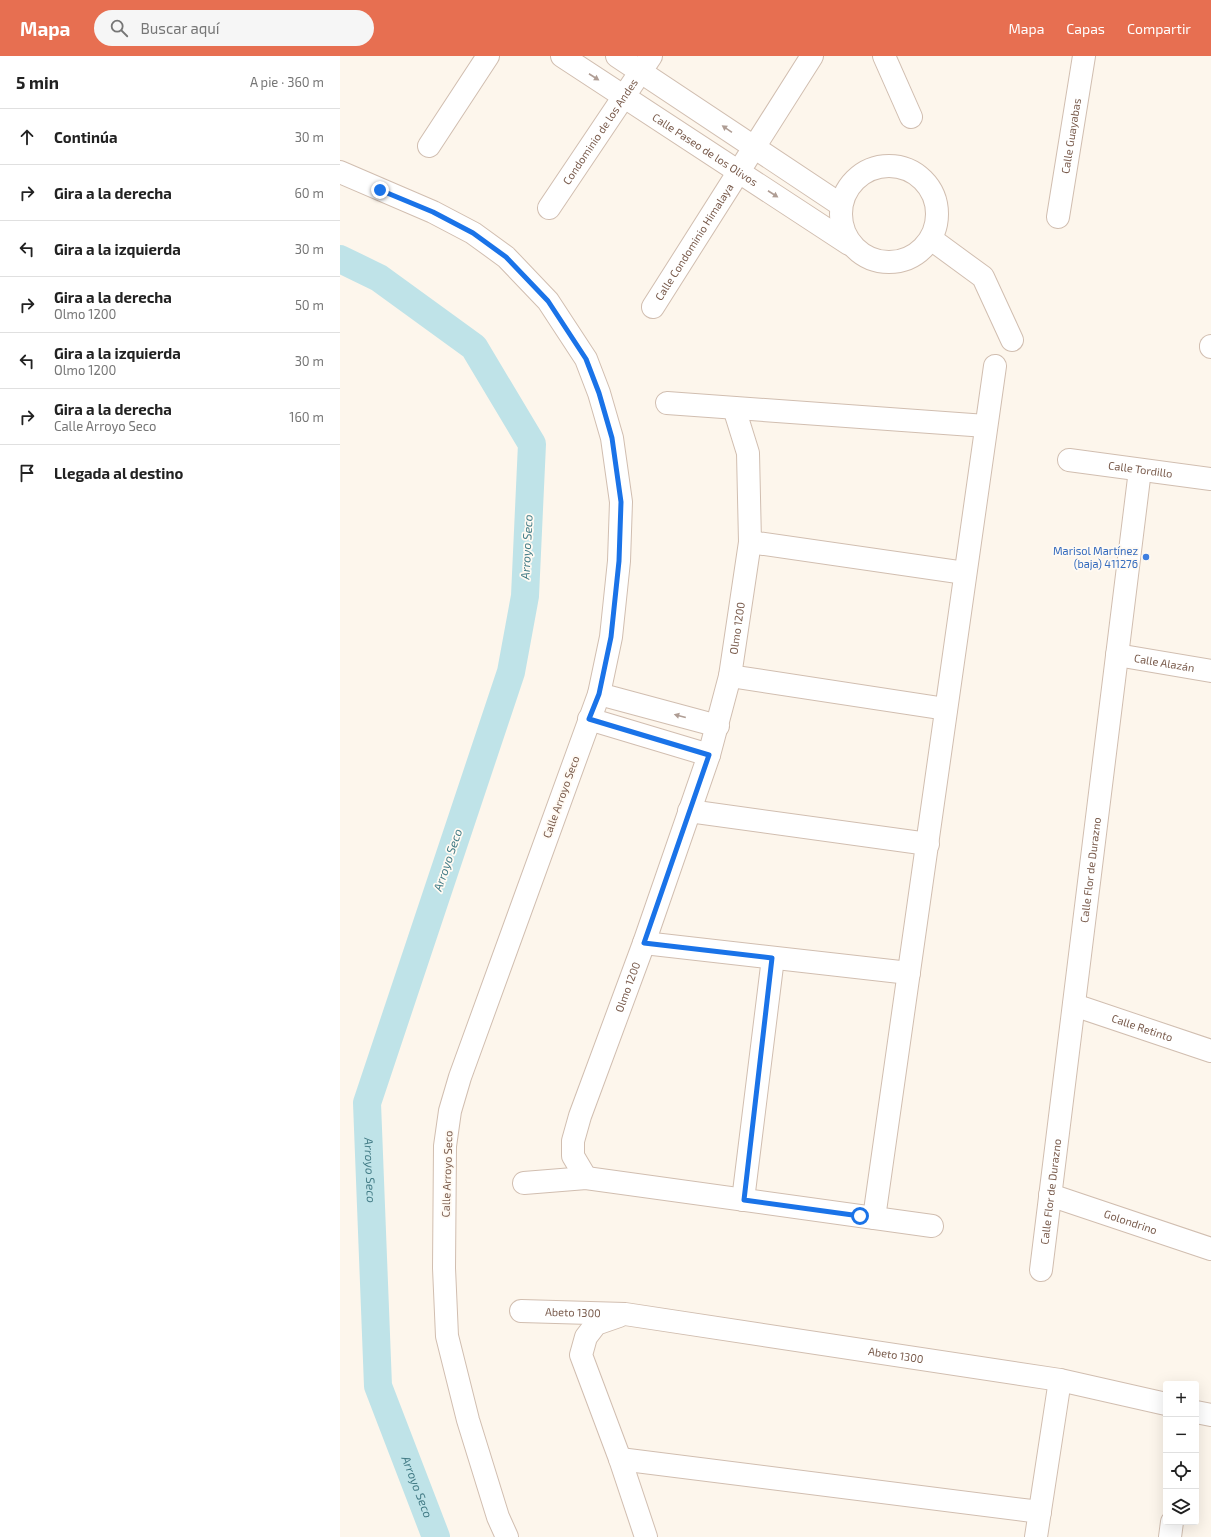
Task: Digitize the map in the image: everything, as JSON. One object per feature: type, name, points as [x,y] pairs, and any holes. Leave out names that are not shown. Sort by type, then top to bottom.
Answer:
[{"type":"street","points":[[429,146],[488,56]]},
{"type":"street","name":"Calle Paseo de los Olivos","points":[[562,56],[849,244],[863,256],[884,263],[906,260],[923,249],[931,240]]},
{"type":"street","points":[[617,56],[646,64],[754,147],[841,206],[853,179],[876,167],[898,166],[923,179],[934,195],[938,214],[931,240],[983,277],[1012,340]]},
{"type":"street","name":"Calle Condominio Himalaya","points":[[653,307],[812,56]]},
{"type":"street","points":[[884,56],[911,117]]},
{"type":"street","name":"Calle Guayabas","points":[[1058,217],[1084,56]]},
{"type":"street","name":"Condominio de los Andes","points":[[549,208],[646,64]]},
{"type":"street","name":"Calle Arroyo Seco","points":[[340,172],[433,212],[466,229],[506,257],[548,301],[586,359],[599,393],[612,438],[621,502],[619,561],[611,637],[599,694],[460,1078],[450,1112],[445,1146],[444,1268],[447,1336],[468,1420],[498,1517],[507,1537]]},
{"type":"street","name":"Calle Paseo de los Olivos","points":[[841,206],[839,214],[840,225],[849,244]]},
{"type":"street","points":[[874,1218],[995,366]]},
{"type":"street","points":[[667,403],[986,426]]},
{"type":"street","name":"Olmo 1200","points":[[586,1178],[573,1156],[573,1140],[580,1116],[644,943],[709,755],[718,726],[730,676],[750,542],[748,453],[734,408]]},
{"type":"street","name":"Calle Tordillo","points":[[1069,460],[1211,480]]},
{"type":"street","name":"Calle Flor de Durazno","points":[[1041,1270],[1140,470]]},
{"type":"street","points":[[750,542],[965,573]]},
{"type":"street","name":"Calle Alazán","points":[[1117,655],[1211,671]]},
{"type":"street","points":[[730,676],[946,710]]},
{"type":"street","points":[[599,694],[718,726]]},
{"type":"street","points":[[589,719],[709,755]]},
{"type":"street","points":[[689,811],[928,844]]},
{"type":"street","points":[[644,943],[908,973]]},
{"type":"street","points":[[744,1200],[772,958]]},
{"type":"street","name":"Calle Retinto","points":[[1074,1005],[1211,1051]]},
{"type":"street","points":[[524,1183],[586,1178],[932,1226]]},
{"type":"street","name":"Golondrino","points":[[1050,1195],[1211,1249]]},
{"type":"street","name":"Abeto 1300","points":[[521,1311],[625,1314],[1060,1380],[1163,1403]]},
{"type":"street","name":"Abeto 1300","points":[[625,1314],[608,1318],[596,1324],[586,1337],[581,1355],[620,1459],[646,1537]]},
{"type":"street","points":[[1036,1537],[1060,1380]]},
{"type":"street","points":[[1199,1413],[1211,1415]]},
{"type":"street","points":[[620,1459],[1040,1512]]},
{"type":"street","points":[[1170,1537],[1172,1525]]},
{"type":"waterway","name":"Arroyo Seco","points":[[340,259],[379,278],[474,347],[532,444],[525,596],[511,672],[367,1103],[378,1386],[436,1537]]},
{"type":"place","name":"Marisol Martínez (baja) 411276","points":[[1146,557]]},
{"type":"route","points":[[380,190],[433,212],[473,233],[506,257],[548,301],[586,359],[599,393],[612,438],[621,502],[619,561],[611,637],[599,694],[589,719],[709,755],[644,943],[772,958],[744,1200],[860,1216]]}]
